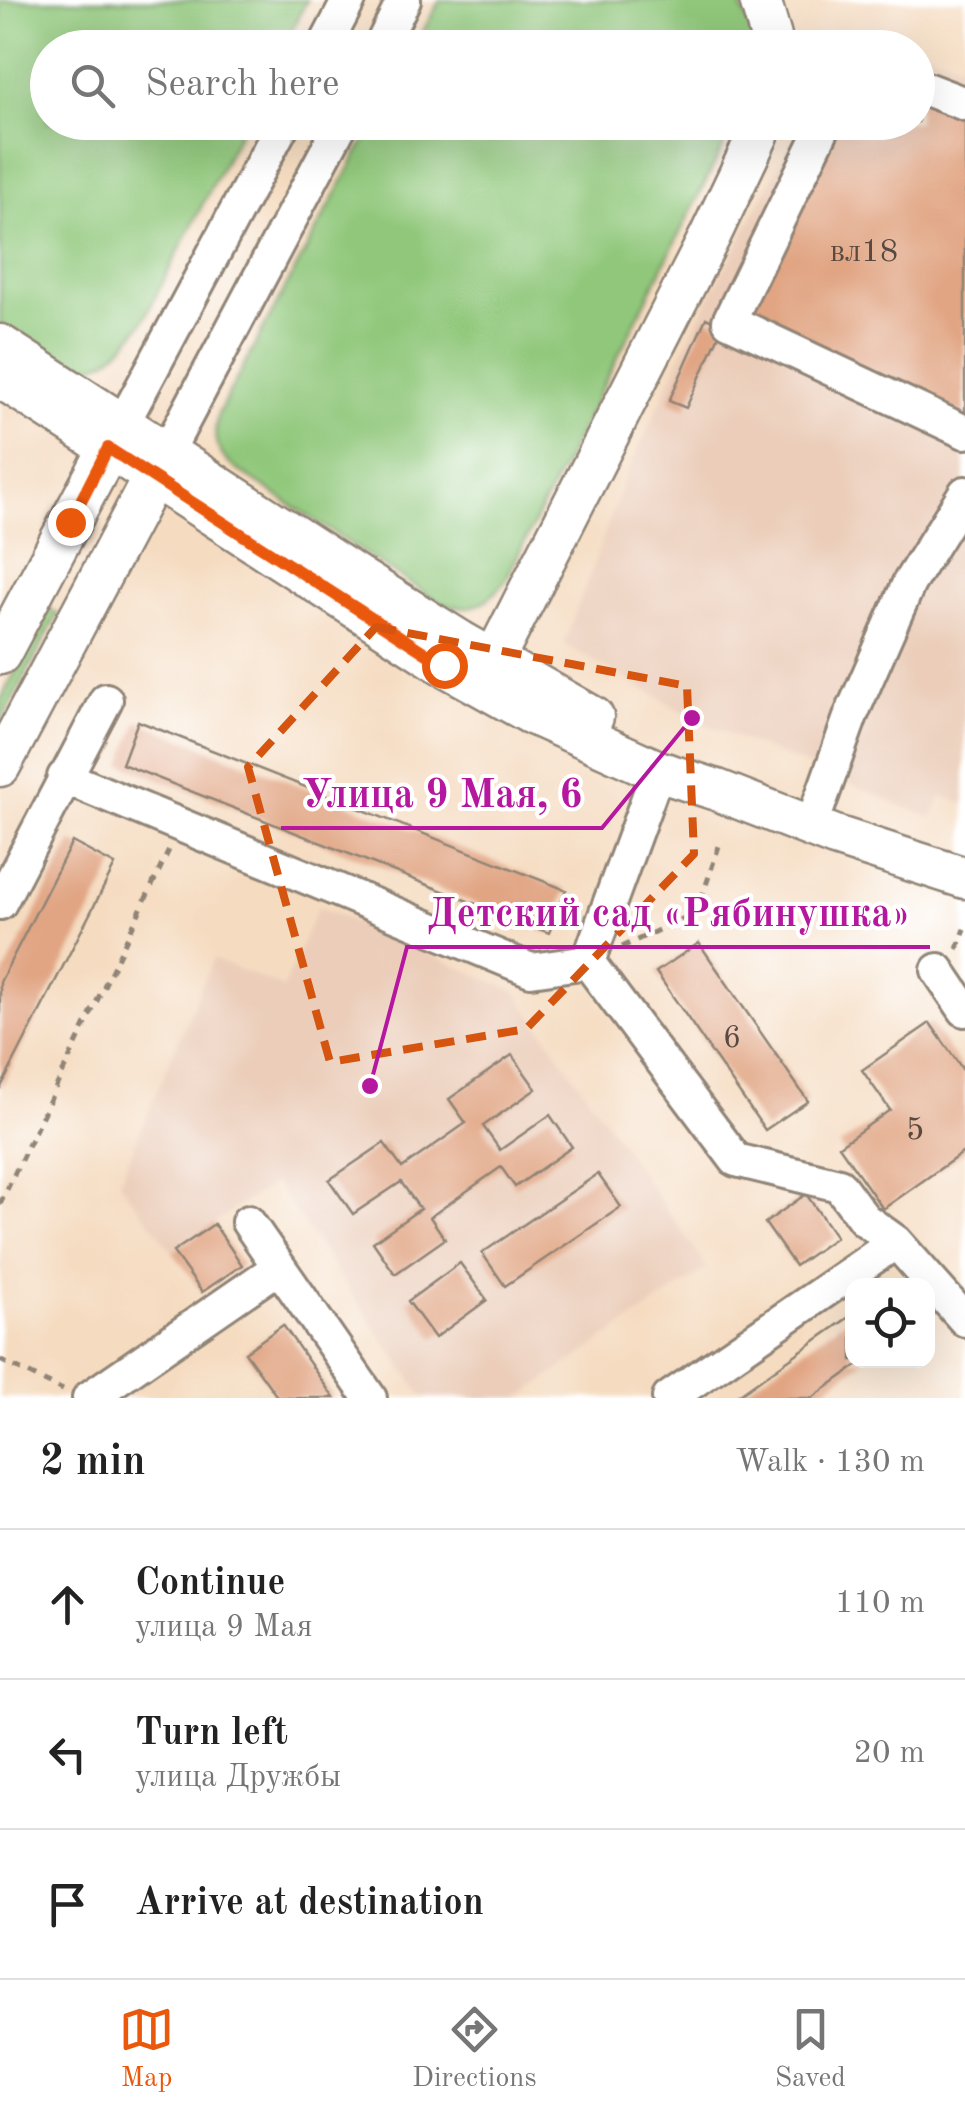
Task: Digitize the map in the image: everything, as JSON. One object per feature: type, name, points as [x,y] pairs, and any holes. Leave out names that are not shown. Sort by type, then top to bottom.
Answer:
[{"type":"main road","points":[[760,0],[769,30]]},
{"type":"main road","points":[[487,673],[755,140]]},
{"type":"main road","points":[[0,345],[116,436],[349,605],[670,760],[717,790]]},
{"type":"main road","points":[[0,377],[116,436]]},
{"type":"main road","points":[[0,654],[116,436]]},
{"type":"main road","points":[[0,766],[159,464]]},
{"type":"main road","points":[[487,673],[566,730],[658,771],[965,878]]},
{"type":"street","points":[[333,30],[349,0]]},
{"type":"street","points":[[389,30],[404,0]]},
{"type":"street","points":[[935,93],[965,104]]},
{"type":"street","points":[[116,436],[274,140]]},
{"type":"street","points":[[159,464],[332,140]]},
{"type":"street","points":[[817,140],[730,321],[965,432]]},
{"type":"street","points":[[810,827],[851,715],[909,583],[965,493]]},
{"type":"street","points":[[0,903],[106,700]]},
{"type":"street","points":[[588,962],[658,771]]},
{"type":"street","points":[[64,777],[531,970],[588,962]]},
{"type":"street","points":[[588,962],[736,1160],[839,1185],[864,1219],[896,1242],[965,1320]]},
{"type":"street","points":[[938,970],[965,1010]]},
{"type":"street","points":[[248,1222],[370,1398]]},
{"type":"street","points":[[669,1398],[896,1242]]},
{"type":"street","points":[[76,1394],[279,1266]]},
{"type":"path","points":[[0,1204],[180,825]]},
{"type":"path","points":[[588,962],[697,912],[719,846]]},
{"type":"path","points":[[0,1360],[76,1394]]},
{"type":"highlighted area","points":[[376,627],[687,686],[694,854],[526,1029],[330,1062],[248,767]]},
{"type":"shaded area","points":[[935,55],[965,66],[965,804],[942,796],[932,818],[703,723],[564,644],[623,483],[695,326],[792,140],[935,140]]},
{"type":"shaded area","points":[[318,907],[515,991],[707,1268],[519,1398],[424,1398],[274,1182],[173,1252],[119,1182],[213,959],[283,988]]},
{"type":"green space","points":[[0,0],[307,0],[292,30],[30,30],[30,140],[235,140],[142,323],[124,346],[106,360],[74,366],[39,351],[0,324]]},
{"type":"green space","points":[[440,0],[738,0],[752,30],[424,30]]},
{"type":"green space","points":[[365,140],[726,140],[505,581],[484,602],[459,607],[438,602],[235,468],[217,444],[218,414]]},
{"type":"green space","points":[[49,609],[58,614],[0,724],[0,701]]},
{"type":"building","points":[[935,78],[965,89],[965,415],[736,307],[823,140],[935,140]]},
{"type":"building","points":[[706,318],[723,326],[686,408],[669,401]]},
{"type":"building","points":[[138,721],[566,890],[549,933],[122,764]]},
{"type":"building","points":[[72,842],[115,865],[0,1089],[0,982]]},
{"type":"building","points":[[699,943],[808,1101],[765,1130],[656,972]]},
{"type":"building","points":[[930,1023],[965,1073],[965,1151],[883,1209],[839,1146],[890,1110],[862,1070]]},
{"type":"building","points":[[512,1055],[536,1089],[483,1126],[500,1150],[550,1115],[572,1147],[515,1187],[501,1167],[430,1217],[445,1239],[395,1274],[373,1242],[420,1209],[401,1182],[353,1214],[329,1180],[384,1143],[402,1168],[466,1123],[449,1099]]},
{"type":"building","points":[[598,1174],[621,1207],[505,1286],[482,1253]]},
{"type":"building","points":[[806,1194],[836,1237],[795,1266],[765,1223]]},
{"type":"building","points":[[214,1224],[242,1265],[202,1292],[173,1252]]},
{"type":"building","points":[[460,1263],[487,1300],[435,1338],[408,1301]]},
{"type":"building","points":[[845,1320],[845,1368],[854,1368],[812,1398],[734,1398]]},
{"type":"building","points":[[283,1325],[334,1398],[278,1398],[245,1352]]},
{"type":"place","name":"Улица 9 Мая, 6","points":[[692,718]]},
{"type":"place","name":"Детский сад «Рябинушка»","points":[[370,1086]]},
{"type":"route","points":[[70,522],[108,448],[444,665]]}]
